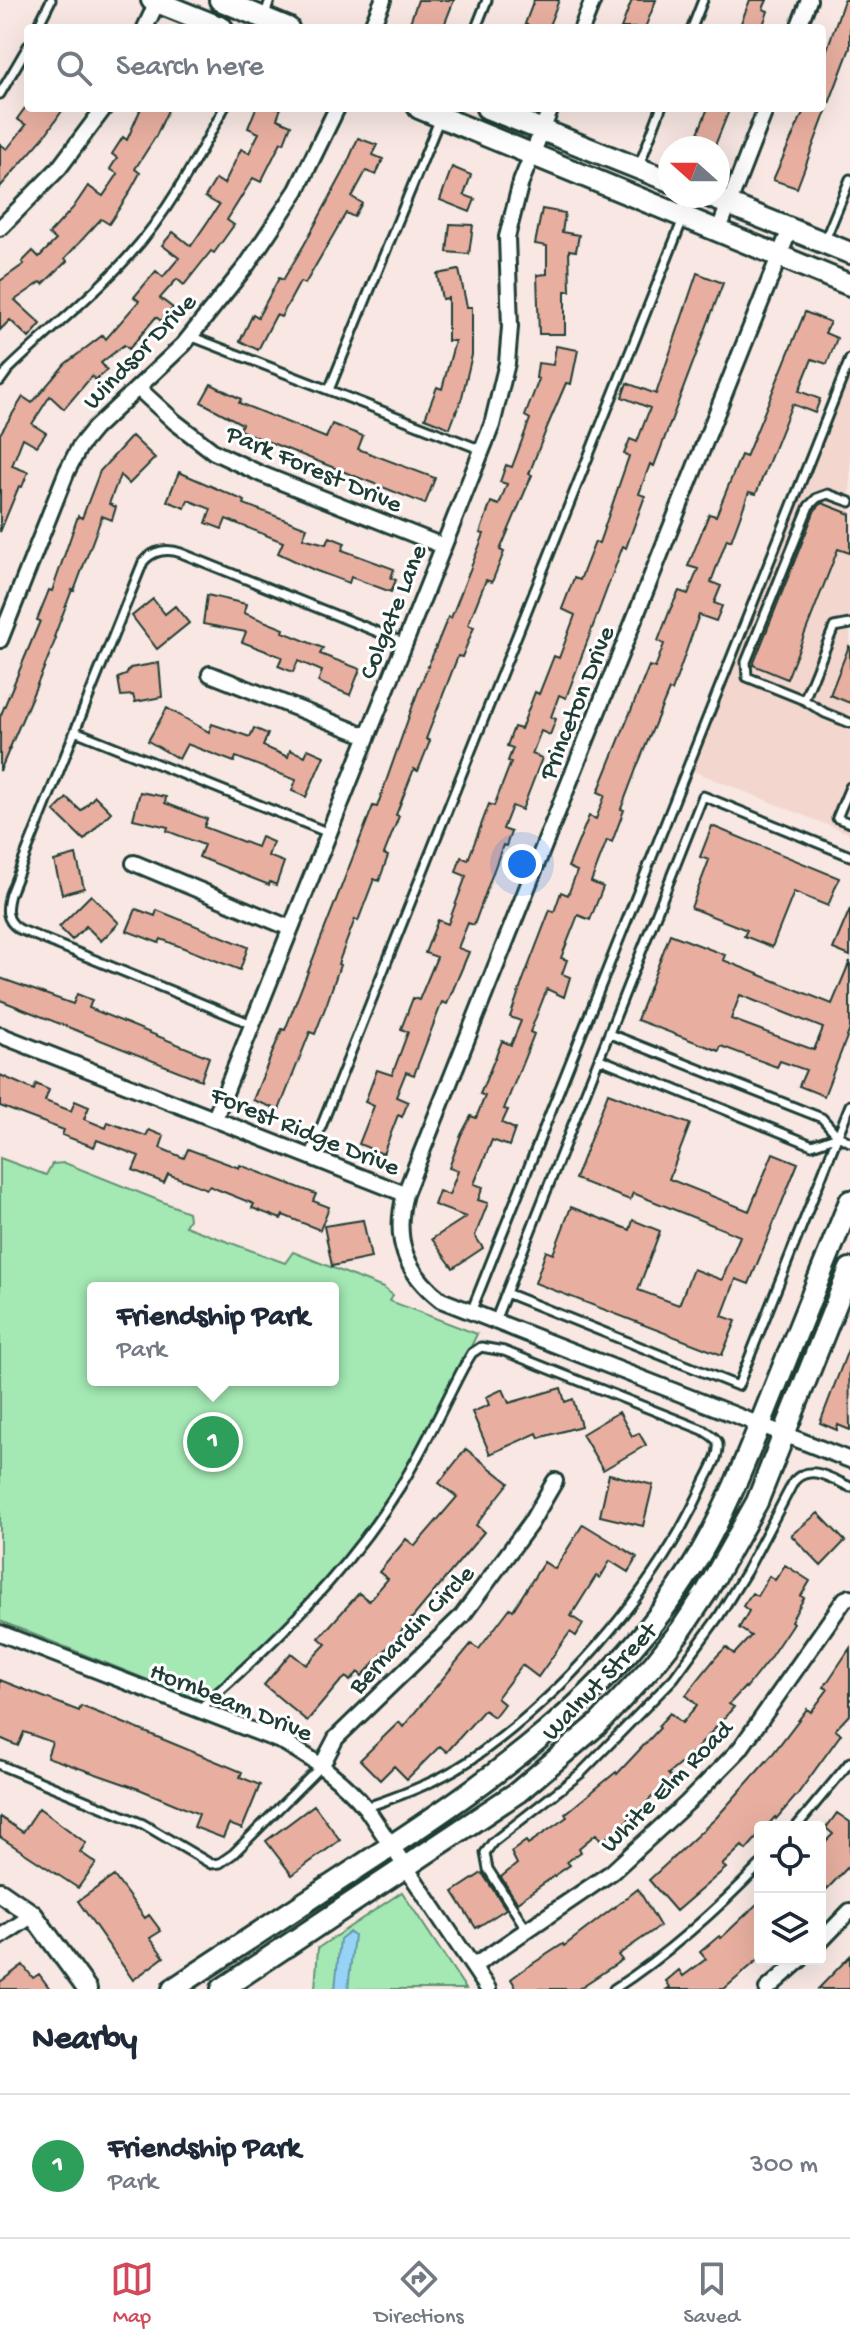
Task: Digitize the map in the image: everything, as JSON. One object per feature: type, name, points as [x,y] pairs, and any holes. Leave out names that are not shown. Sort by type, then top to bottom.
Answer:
[{"type":"main road","points":[[220,0],[267,9],[284,24]]},
{"type":"main road","points":[[155,1],[212,24]]},
{"type":"main road","points":[[428,112],[850,285]]},
{"type":"main road","points":[[497,112],[658,176]]},
{"type":"main road","points":[[730,204],[850,253]]},
{"type":"main road","name":"Walnut Street","points":[[173,1989],[519,1757],[577,1708],[628,1651],[667,1604],[693,1566],[733,1492],[850,1201]]},
{"type":"main road","name":"Walnut Street","points":[[222,1989],[518,1792],[598,1724],[654,1664],[681,1630],[757,1502],[850,1269]]},
{"type":"street","points":[[373,24],[383,0]]},
{"type":"street","points":[[584,24],[593,0]]},
{"type":"street","points":[[800,24],[809,0]]},
{"type":"street","points":[[146,24],[155,1]]},
{"type":"street","points":[[0,228],[59,168],[101,112]]},
{"type":"street","name":"Windsor Drive","points":[[0,640],[67,471],[80,446],[190,336],[247,265],[297,190],[335,112]]},
{"type":"street","name":"Colgate Lane","points":[[215,1118],[502,393],[510,327],[507,237],[521,182],[549,112]]},
{"type":"street","points":[[730,201],[764,112]]},
{"type":"street","points":[[718,232],[727,208]]},
{"type":"street","name":"Princeton Drive","points":[[405,1194],[790,229]]},
{"type":"street","name":"Park Forest Drive","points":[[139,389],[214,452],[261,474],[443,546]]},
{"type":"street","points":[[210,674],[367,736]]},
{"type":"street","points":[[134,863],[290,928]]},
{"type":"street","name":"Forest Ridge Drive","points":[[0,1035],[405,1194],[400,1224],[403,1248],[410,1268],[423,1286],[441,1300],[850,1460]]},
{"type":"street","name":"Bernardin Circle","points":[[322,1765],[336,1738],[462,1616],[530,1524],[555,1481]]},
{"type":"street","name":"White Elm Road","points":[[474,1966],[612,1872],[687,1803],[740,1749],[845,1599],[850,1597]]},
{"type":"street","name":"Hornbeam Drive","points":[[0,1633],[285,1743],[322,1765],[366,1808],[488,1989]]},
{"type":"street","points":[[0,1892],[33,1915],[87,1989]]},
{"type":"street","points":[[826,1936],[850,1911]]},
{"type":"street","points":[[0,1937],[33,1915]]},
{"type":"street","points":[[767,1989],[794,1965]]},
{"type":"lane","points":[[39,24],[51,0]]},
{"type":"lane","points":[[478,24],[487,0]]},
{"type":"lane","points":[[694,24],[703,0]]},
{"type":"lane","points":[[0,94],[24,53]]},
{"type":"lane","points":[[0,381],[20,358],[50,334],[127,257],[151,229],[188,175],[222,112]]},
{"type":"lane","points":[[638,168],[659,112]]},
{"type":"lane","points":[[329,390],[440,117]]},
{"type":"lane","points":[[824,242],[850,179]]},
{"type":"lane","points":[[309,1157],[684,218]]},
{"type":"lane","points":[[190,336],[482,450]]},
{"type":"lane","points":[[471,1312],[850,359]]},
{"type":"lane","points":[[850,502],[828,494],[817,498],[809,506],[746,662],[747,677],[850,723]]},
{"type":"lane","points":[[252,1024],[19,929],[8,919],[10,894],[75,731],[143,562],[158,552],[170,549],[181,553],[405,643]]},
{"type":"lane","points":[[804,700],[834,627],[850,624]]},
{"type":"lane","points":[[75,731],[329,833]]},
{"type":"lane","points":[[850,787],[837,818],[850,823]]},
{"type":"lane","points":[[495,1322],[703,796],[850,856]]},
{"type":"lane","points":[[610,1034],[822,1118],[838,1136],[850,1142]]},
{"type":"lane","points":[[600,1059],[812,1145],[838,1136]]},
{"type":"lane","points":[[506,1293],[738,1386],[850,1105]]},
{"type":"lane","points":[[198,1710],[275,1638],[338,1572],[398,1490],[463,1368],[472,1353],[481,1347],[504,1351],[703,1430],[715,1438],[718,1447],[714,1462],[674,1541],[597,1646],[533,1710],[482,1753],[437,1781],[366,1808]]},
{"type":"lane","points":[[527,1930],[488,1869],[485,1853],[493,1842],[581,1773],[674,1678],[719,1616],[794,1481],[802,1472],[809,1471],[850,1487]]},
{"type":"lane","points":[[802,1821],[850,1762]]},
{"type":"lane","points":[[0,1765],[143,1824],[211,1864],[220,1863],[233,1854],[322,1765]]},
{"type":"lane","points":[[614,1989],[633,1977],[754,1871]]},
{"type":"shaded area","points":[[850,345],[850,834],[686,768]]},
{"type":"green space","points":[[0,1158],[46,1175],[52,1164],[65,1163],[188,1212],[189,1219],[185,1226],[285,1263],[293,1252],[383,1288],[393,1295],[390,1301],[477,1334],[417,1458],[338,1572],[220,1691],[201,1701],[0,1621]]},
{"type":"green space","points":[[402,1892],[466,1989],[315,1989],[318,1948]]},
{"type":"water","points":[[349,1932],[354,1935],[348,1989],[335,1989],[340,1939]]},
{"type":"building","points":[[418,0],[454,0],[445,24],[409,24]]},
{"type":"building","points":[[534,0],[559,0],[550,24],[525,24]]},
{"type":"building","points":[[632,0],[656,0],[647,24],[623,24]]},
{"type":"building","points":[[750,0],[767,0],[763,9],[768,11],[763,24],[741,24]]},
{"type":"building","points":[[844,0],[850,0],[850,48],[826,111],[826,52]]},
{"type":"building","points":[[24,109],[24,112],[61,112],[44,137],[0,187],[0,144],[7,149],[26,125],[17,119]]},
{"type":"building","points":[[139,112],[167,112],[135,169],[140,173],[109,224],[101,219],[65,258],[67,261],[43,284],[41,282],[15,300],[41,324],[29,338],[10,320],[0,330],[0,281],[24,264],[22,262],[33,251],[39,257],[56,240],[49,234],[88,186],[103,196],[118,174],[110,169],[117,158],[112,154],[123,137],[127,140]]},
{"type":"building","points":[[254,112],[280,112],[277,119],[291,125],[261,182],[253,178],[227,220],[234,225],[214,253],[211,251],[184,285],[177,279],[160,298],[173,308],[161,321],[156,317],[129,349],[124,345],[101,363],[107,370],[95,380],[92,376],[64,409],[50,396],[32,424],[46,433],[37,446],[23,438],[12,466],[28,472],[0,532],[0,434],[23,397],[32,403],[65,364],[103,335],[106,339],[139,301],[134,297],[156,271],[163,277],[179,258],[162,245],[173,232],[191,246],[219,205],[205,197],[216,179],[224,184],[241,149],[249,153],[259,133],[248,128]]},
{"type":"building","points":[[706,112],[728,112],[719,136],[697,136]]},
{"type":"building","points":[[803,112],[826,112],[797,188],[773,180]]},
{"type":"building","points":[[358,138],[377,145],[373,155],[383,159],[376,175],[366,171],[352,197],[362,203],[354,217],[346,213],[305,284],[300,282],[281,317],[276,315],[258,350],[240,341],[253,314],[258,317],[279,278],[283,280],[304,245]]},
{"type":"building","points":[[452,167],[471,175],[464,195],[475,199],[470,212],[440,200]]},
{"type":"building","points":[[542,209],[565,213],[562,232],[579,235],[576,251],[569,250],[570,291],[565,291],[565,334],[539,334],[537,275],[547,274],[547,246],[535,244]]},
{"type":"building","points":[[450,224],[473,225],[469,254],[447,252]]},
{"type":"building","points":[[459,270],[467,307],[472,307],[472,355],[462,397],[450,428],[425,418],[437,387],[442,389],[455,341],[448,341],[448,298],[442,299],[437,274]]},
{"type":"building","points":[[697,273],[723,283],[654,466],[650,464],[639,494],[645,496],[566,698],[559,695],[551,717],[556,719],[550,735],[541,731],[532,754],[542,758],[522,810],[512,806],[503,829],[511,832],[506,846],[503,845],[474,925],[468,923],[458,948],[469,952],[447,1004],[442,1002],[414,1075],[406,1072],[396,1097],[408,1102],[402,1117],[398,1115],[383,1154],[359,1144],[374,1106],[365,1102],[377,1070],[392,1075],[408,1032],[401,1029],[413,998],[419,1000],[437,957],[425,953],[438,920],[448,924],[466,876],[456,872],[461,857],[468,860],[489,804],[494,806],[511,762],[508,761],[513,748],[507,746],[514,727],[521,729],[535,692],[539,694],[554,656],[559,658],[575,615],[562,609],[574,578],[580,580],[595,542],[599,543],[629,456],[624,454],[630,439],[637,442],[650,408],[622,397],[627,383],[656,394]]},
{"type":"building","points":[[805,312],[830,322],[825,333],[837,338],[827,364],[812,359],[799,391],[820,399],[815,413],[792,404],[756,494],[749,492],[731,541],[727,539],[711,582],[721,586],[714,603],[722,606],[716,621],[699,615],[672,691],[669,690],[638,764],[612,842],[607,840],[591,882],[603,887],[590,920],[578,915],[561,958],[567,960],[562,974],[570,977],[564,997],[547,989],[530,1032],[534,1034],[504,1109],[508,1110],[502,1123],[515,1129],[509,1146],[492,1140],[474,1184],[483,1187],[478,1200],[488,1203],[475,1236],[483,1248],[453,1268],[432,1239],[466,1217],[434,1205],[439,1191],[449,1195],[458,1171],[449,1168],[461,1135],[471,1116],[476,1118],[485,1096],[480,1094],[502,1041],[511,1045],[521,1021],[510,1017],[523,980],[550,910],[554,912],[561,892],[568,895],[577,871],[568,867],[589,816],[596,819],[605,795],[598,792],[649,666],[655,668],[664,644],[658,641],[670,610],[679,591],[688,594],[698,569],[688,566],[709,514],[716,516],[741,455],[746,457]]},
{"type":"building","points":[[556,346],[578,350],[571,384],[566,383],[548,425],[529,474],[532,475],[500,550],[504,552],[492,582],[486,580],[468,625],[474,627],[462,657],[458,656],[426,739],[430,741],[418,771],[414,769],[396,815],[399,816],[384,854],[388,856],[379,881],[374,879],[358,921],[355,919],[315,1034],[310,1032],[279,1110],[253,1100],[282,1029],[285,1030],[373,806],[377,807],[418,691],[484,534],[480,533],[491,502],[499,505],[507,484],[500,482],[506,465],[512,467],[530,419],[525,416],[539,379],[536,378],[538,363],[553,365]]},
{"type":"building","points":[[211,384],[241,399],[239,403],[326,438],[332,424],[363,436],[358,449],[435,478],[425,504],[239,430],[242,424],[201,402]]},
{"type":"building","points":[[132,436],[155,458],[129,484],[120,475],[109,504],[116,507],[112,520],[102,516],[44,668],[0,771],[0,717],[40,621],[37,620],[49,590],[52,591],[78,516],[82,518],[100,471]]},
{"type":"building","points":[[179,472],[245,501],[244,504],[307,528],[303,538],[326,544],[330,537],[345,543],[342,550],[394,569],[391,578],[396,580],[391,592],[351,577],[349,583],[314,570],[278,553],[283,542],[226,519],[222,529],[206,523],[211,509],[188,500],[185,508],[167,501]]},
{"type":"building","points":[[822,503],[850,514],[850,553],[838,549],[787,679],[753,665],[815,510]]},
{"type":"building","points":[[207,595],[246,604],[244,613],[323,648],[320,654],[360,669],[350,695],[318,682],[322,671],[298,661],[293,672],[278,666],[282,657],[242,642],[246,632],[203,624]]},
{"type":"building","points":[[153,599],[165,614],[175,606],[189,623],[157,649],[132,616]]},
{"type":"building","points":[[850,647],[850,703],[830,695]]},
{"type":"building","points":[[159,663],[162,697],[135,702],[133,695],[121,696],[118,678],[126,675],[130,668]]},
{"type":"building","points":[[167,708],[209,732],[212,724],[250,737],[254,728],[268,734],[263,746],[288,757],[290,750],[305,756],[308,749],[324,756],[306,797],[292,791],[296,780],[236,757],[234,762],[187,744],[179,759],[148,741]]},
{"type":"building","points":[[140,792],[166,797],[165,803],[207,819],[204,827],[257,847],[261,837],[273,842],[268,856],[284,862],[276,885],[199,857],[204,845],[167,831],[168,827],[133,819]]},
{"type":"building","points":[[95,796],[111,812],[84,840],[54,811],[67,798],[81,811]]},
{"type":"building","points":[[712,826],[839,878],[828,906],[794,892],[772,947],[744,936],[747,930],[691,908],[709,860],[700,857]]},
{"type":"building","points":[[76,855],[84,888],[62,894],[54,861]]},
{"type":"building","points":[[91,895],[119,923],[101,941],[86,926],[72,940],[59,927]]},
{"type":"building","points":[[136,909],[155,916],[157,910],[248,947],[240,970],[161,939],[159,943],[127,931]]},
{"type":"building","points":[[850,909],[850,956],[833,949]]},
{"type":"building","points":[[670,934],[725,955],[723,960],[832,1004],[850,961],[850,1029],[824,1096],[799,1086],[806,1070],[780,1061],[777,1067],[721,1046],[719,1051],[637,1020]],"holes":[[[740,995],[823,1028],[814,1050],[731,1019]]]},
{"type":"building","points":[[0,978],[73,1004],[77,994],[92,1000],[89,1008],[209,1057],[201,1080],[0,1000]]},
{"type":"building","points":[[0,1075],[34,1090],[36,1084],[49,1090],[45,1101],[71,1111],[75,1101],[89,1107],[84,1119],[106,1128],[108,1122],[146,1136],[149,1130],[164,1136],[160,1148],[184,1158],[188,1149],[316,1194],[313,1201],[329,1207],[320,1230],[283,1215],[281,1219],[252,1208],[254,1204],[209,1186],[207,1189],[168,1174],[164,1183],[133,1170],[139,1156],[97,1140],[94,1147],[62,1135],[64,1130],[0,1106]]},
{"type":"building","points":[[608,1093],[690,1124],[669,1179],[749,1211],[773,1153],[798,1163],[749,1284],[736,1279],[722,1316],[736,1321],[722,1355],[535,1283],[546,1251],[553,1254],[571,1207],[630,1230],[633,1220],[660,1231],[638,1290],[679,1305],[693,1269],[722,1280],[740,1236],[633,1193],[630,1200],[575,1179]]},
{"type":"building","points":[[363,1220],[371,1258],[332,1266],[324,1226]]},
{"type":"building","points":[[849,1347],[850,1430],[838,1425],[837,1430],[820,1423]]},
{"type":"building","points":[[561,1388],[565,1402],[573,1399],[581,1426],[539,1438],[537,1433],[490,1454],[472,1412],[489,1405],[486,1397],[503,1389],[509,1403]]},
{"type":"building","points":[[619,1412],[632,1436],[639,1433],[646,1445],[603,1470],[582,1434]]},
{"type":"building","points":[[466,1449],[509,1483],[476,1525],[484,1532],[378,1659],[362,1676],[358,1672],[350,1681],[346,1677],[339,1683],[307,1721],[264,1685],[291,1653],[306,1665],[326,1644],[319,1638],[359,1593],[369,1601],[388,1579],[379,1572],[406,1539],[415,1546],[457,1497],[439,1483]]},
{"type":"building","points":[[609,1474],[653,1485],[643,1526],[600,1516]]},
{"type":"building","points":[[818,1513],[845,1541],[821,1566],[791,1535]]},
{"type":"building","points":[[583,1524],[637,1557],[628,1572],[610,1561],[600,1578],[596,1576],[571,1616],[583,1624],[576,1636],[570,1632],[538,1677],[522,1665],[497,1698],[504,1704],[494,1717],[484,1710],[447,1752],[440,1746],[407,1779],[394,1766],[380,1780],[360,1760],[399,1722],[403,1727],[471,1644],[479,1649],[510,1608],[513,1610],[544,1562],[555,1569]]},
{"type":"building","points":[[785,1565],[810,1581],[801,1596],[804,1598],[791,1621],[793,1623],[769,1659],[729,1704],[734,1707],[691,1755],[668,1774],[672,1778],[627,1821],[602,1841],[596,1834],[579,1848],[581,1852],[567,1862],[570,1865],[517,1902],[501,1877],[517,1864],[511,1852],[567,1817],[565,1814],[617,1774],[670,1713],[682,1723],[697,1705],[686,1695],[726,1647],[734,1654],[751,1636],[739,1628],[749,1611],[743,1606],[752,1593],[757,1596],[769,1576],[775,1580]]},
{"type":"building","points":[[850,1648],[850,1714],[835,1730],[841,1734],[776,1819],[754,1821],[754,1841],[746,1850],[742,1846],[722,1865],[726,1868],[676,1911],[649,1880],[716,1818],[771,1756],[807,1709],[811,1712],[828,1689],[824,1687]]},
{"type":"building","points":[[0,1680],[79,1711],[81,1706],[242,1772],[240,1777],[260,1785],[242,1829],[229,1824],[223,1838],[194,1827],[199,1814],[47,1757],[52,1742],[24,1732],[18,1746],[0,1738]]},
{"type":"building","points":[[314,1805],[340,1840],[292,1875],[266,1841]]},
{"type":"building","points":[[39,1808],[86,1843],[80,1852],[96,1863],[78,1888],[0,1837],[0,1817],[23,1832]]},
{"type":"building","points":[[837,1813],[850,1822],[850,1865],[827,1889],[826,1841],[833,1834],[826,1828]]},
{"type":"building","points":[[482,1873],[506,1909],[476,1928],[453,1892]]},
{"type":"building","points":[[114,1876],[145,1918],[149,1915],[161,1931],[150,1938],[164,1957],[133,1980],[78,1901]]},
{"type":"building","points":[[638,1889],[660,1926],[618,1955],[622,1960],[578,1989],[517,1989],[511,1979],[564,1946]]},
{"type":"building","points":[[754,1907],[754,1963],[724,1989],[667,1989],[670,1987],[666,1981],[679,1970],[683,1976],[706,1959],[700,1952],[719,1936],[721,1938]]},
{"type":"building","points":[[850,1956],[850,1989],[818,1989]]},
{"type":"building","points":[[23,1965],[33,1978],[39,1974],[50,1989],[0,1989],[0,1982]]},
{"type":"place","name":"Friendship Park","points":[[213,1442]]}]
